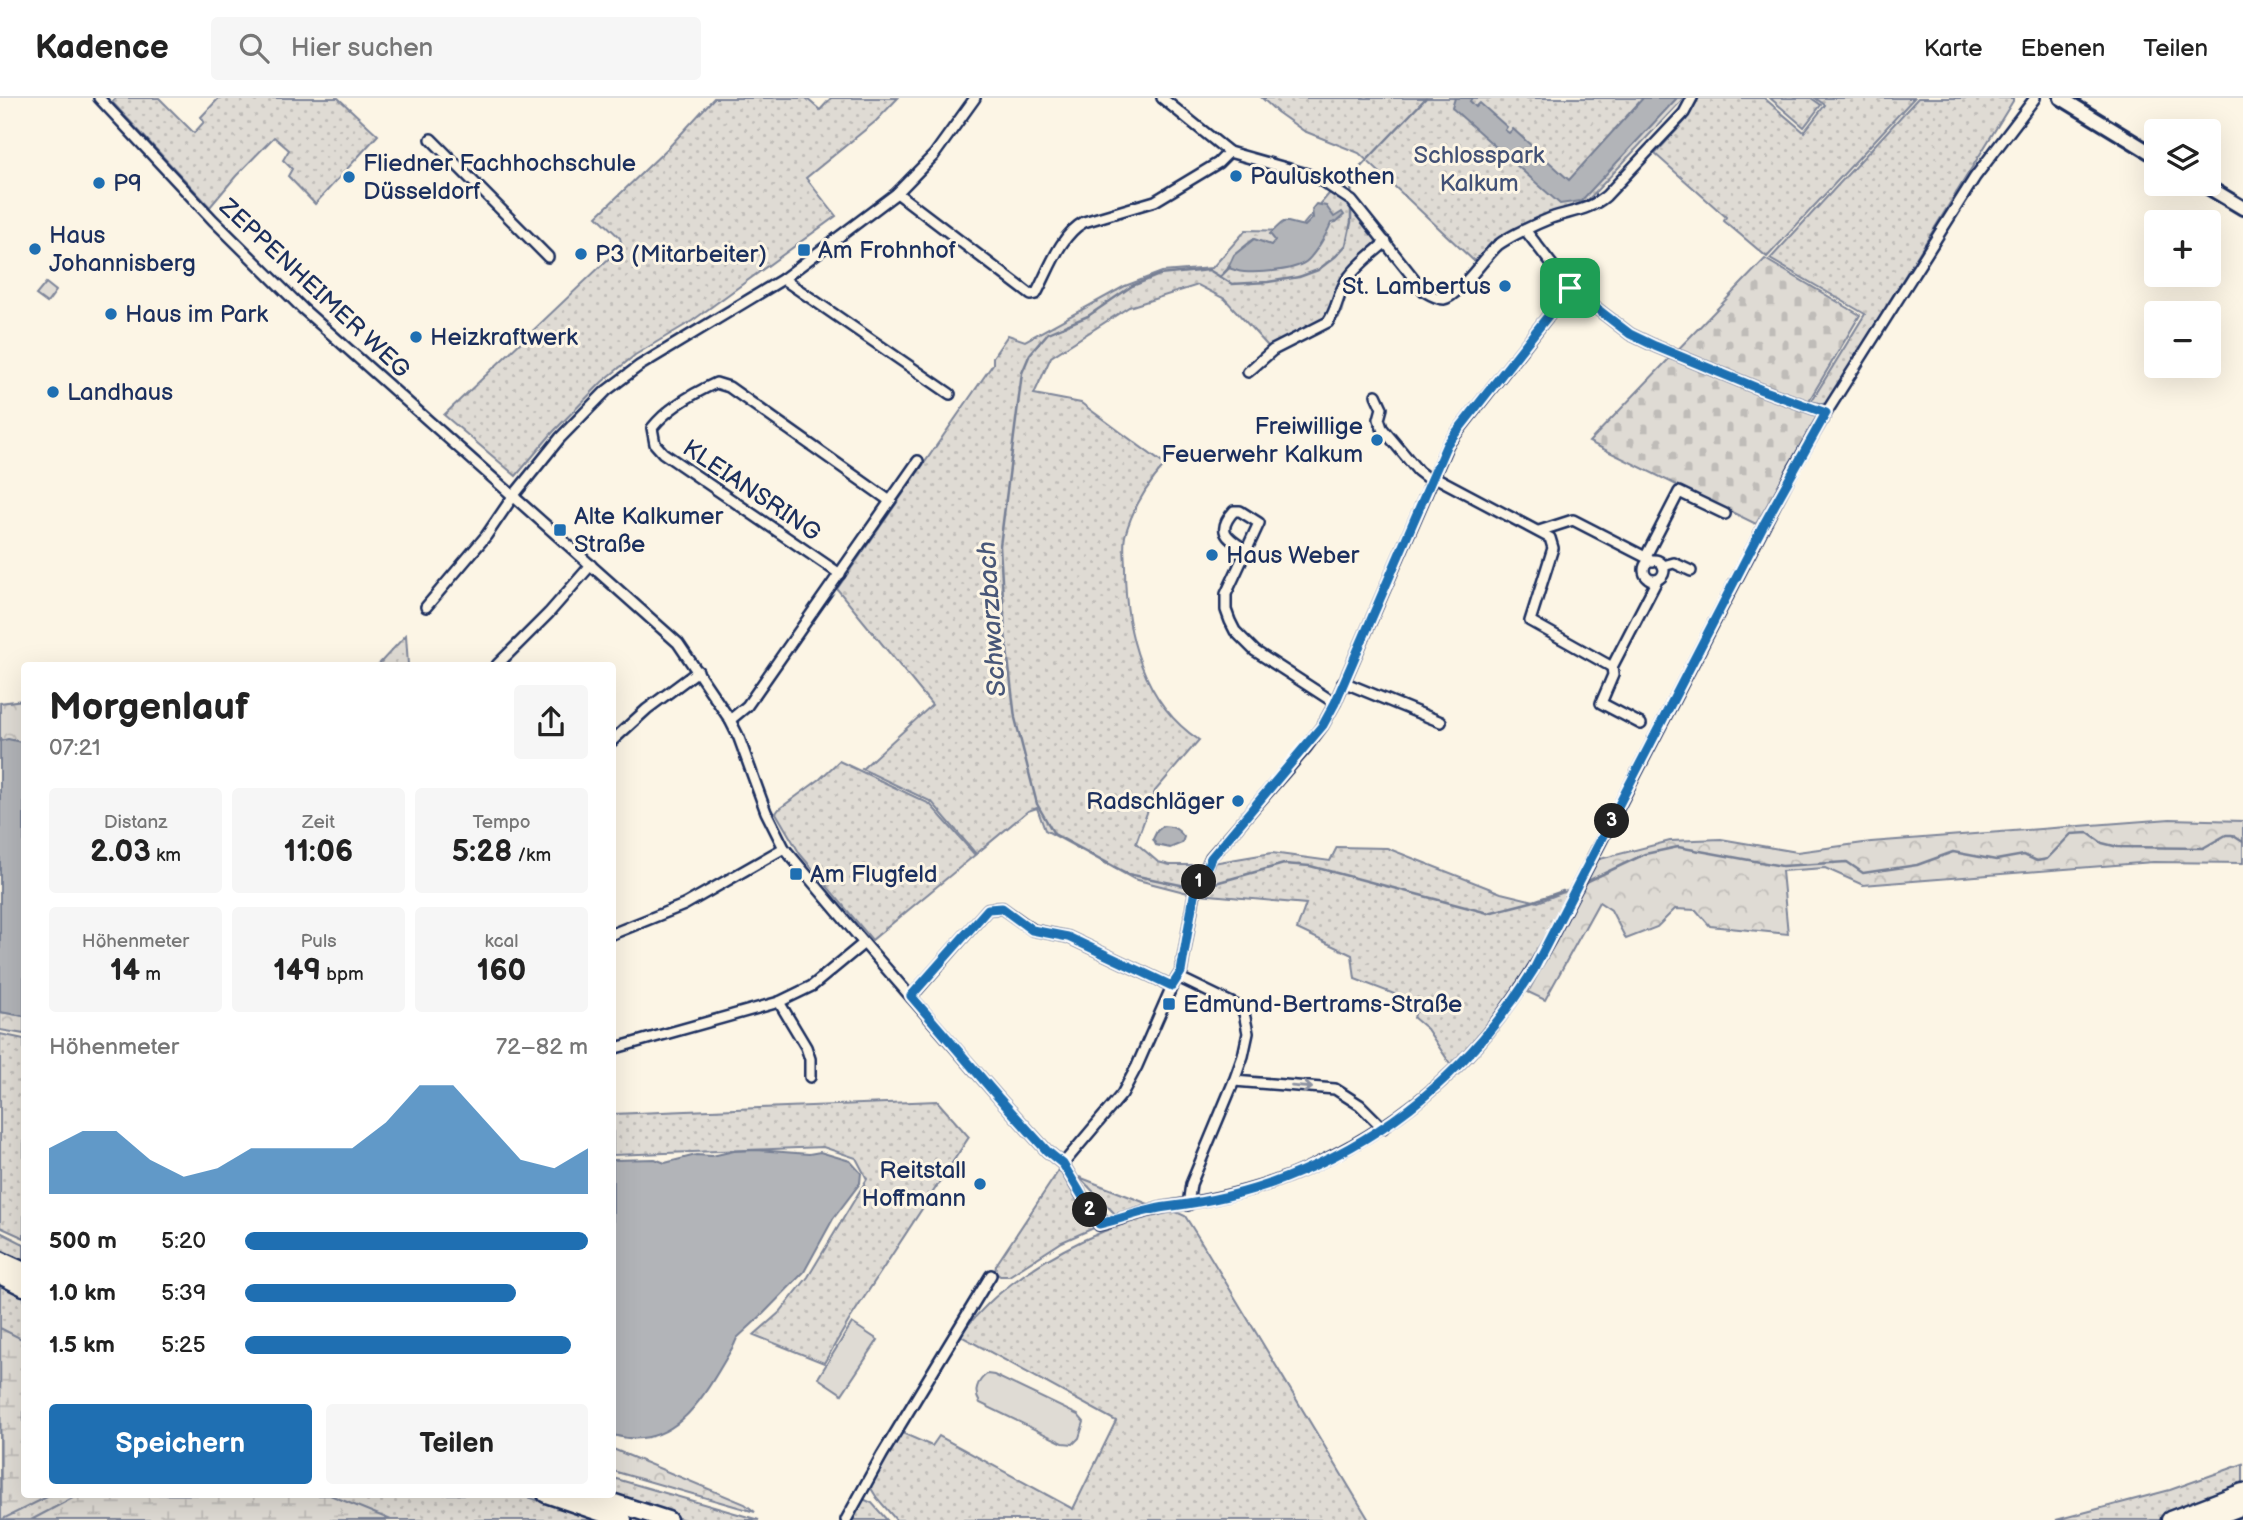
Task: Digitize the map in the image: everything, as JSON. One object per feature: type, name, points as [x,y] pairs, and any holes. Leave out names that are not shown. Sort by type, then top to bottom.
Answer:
[{"type":"highway","points":[[0,1260],[21,1270]]},
{"type":"highway","points":[[0,1275],[21,1286]]},
{"type":"highway","points":[[2170,1520],[2243,1492]]},
{"type":"highway","points":[[558,1498],[623,1520]]},
{"type":"highway","points":[[599,1498],[668,1520]]},
{"type":"highway","points":[[2206,1520],[2243,1506]]},
{"type":"main road","points":[[2061,98],[2144,149]]},
{"type":"main road","points":[[2221,195],[2243,208]]},
{"type":"street","name":"ZEPPENHEIMER WEG","points":[[99,98],[213,220],[295,302],[667,632],[698,671],[730,720],[766,812],[784,848],[998,1097],[1047,1151],[1063,1164],[1099,1224],[1165,1207],[1188,1205]]},
{"type":"street","points":[[426,607],[486,536],[514,495],[561,438],[606,391],[639,366],[783,279],[897,193],[938,150],[975,98]]},
{"type":"street","points":[[1163,98],[1229,152],[1314,176],[1352,201],[1424,290],[1431,296],[1444,299],[1451,296],[1499,244],[1552,218],[1597,204],[1684,113],[1692,98]]},
{"type":"street","points":[[1178,977],[1240,1007],[1248,1033],[1234,1081],[1191,1184],[1188,1205],[1285,1178],[1335,1154],[1383,1128],[1447,1078],[1500,1018],[1534,969],[1764,524],[1826,413],[1975,177],[2035,98]]},
{"type":"street","points":[[430,139],[548,257]]},
{"type":"street","points":[[897,193],[1031,295],[1036,294],[1074,227],[1155,201],[1218,163],[1229,152]]},
{"type":"street","points":[[1526,231],[1570,288],[1630,334],[1762,390],[1826,413]]},
{"type":"street","points":[[1248,372],[1273,350],[1328,321],[1334,314],[1337,297],[1347,279],[1385,242]]},
{"type":"street","points":[[783,279],[950,394]]},
{"type":"street","points":[[1063,1164],[1122,1094],[1137,1066],[1178,977],[1188,938],[1194,895],[1211,858],[1305,749],[1335,703],[1447,444],[1570,288]]},
{"type":"street","name":"KLEIANSRING","points":[[840,573],[663,453],[654,444],[652,428],[658,420],[702,389],[716,383],[729,387],[890,501]]},
{"type":"street","points":[[1376,395],[1382,408],[1379,419],[1382,428],[1418,471],[1550,538],[1553,548],[1530,621],[1612,667]]},
{"type":"street","points":[[730,720],[747,706],[918,461]]},
{"type":"street","points":[[1657,580],[1648,578],[1645,571],[1679,492],[1725,514]]},
{"type":"street","points":[[1246,550],[1225,533],[1226,523],[1234,511],[1240,511],[1259,523],[1226,594],[1226,610],[1235,631],[1255,652],[1335,703]]},
{"type":"street","points":[[1539,531],[1573,520],[1663,566]]},
{"type":"street","points":[[1663,566],[1674,562],[1691,571]]},
{"type":"street","points":[[500,662],[549,613],[591,565]]},
{"type":"street","points":[[1641,724],[1601,703],[1614,675],[1612,667],[1657,580],[1663,574],[1663,566]]},
{"type":"street","points":[[616,737],[652,705],[698,671]]},
{"type":"street","points":[[1343,682],[1441,722]]},
{"type":"street","points":[[616,932],[684,905],[784,848]]},
{"type":"street","points":[[911,996],[988,909],[995,908],[1006,910],[1032,930],[1068,937],[1172,986]]},
{"type":"street","points":[[616,1048],[779,1002],[812,986],[864,943]]},
{"type":"street","points":[[779,1002],[806,1047],[810,1059],[810,1077]]},
{"type":"street","points":[[1234,1081],[1335,1089],[1360,1105],[1383,1128]]},
{"type":"street","points":[[846,1520],[882,1455],[991,1275]]},
{"type":"green space","points":[[116,98],[159,98],[194,133],[204,122],[201,117],[219,98],[338,98],[378,135],[315,204],[288,176],[292,169],[283,160],[289,150],[274,137],[210,207],[112,102]]},
{"type":"green space","points":[[714,98],[806,98],[820,110],[831,98],[898,98],[876,121],[806,178],[836,216],[692,321],[635,355],[602,382],[553,432],[516,476],[444,415],[622,246],[620,238],[597,216],[669,147]]},
{"type":"green space","name":"Schlosspark Kalkum","points":[[1262,98],[1684,98],[1587,201],[1524,225],[1495,241],[1474,261],[1359,153],[1304,131]]},
{"type":"green space","points":[[1699,98],[1764,98],[1804,132],[1825,105],[1815,98],[1914,98],[1767,257],[1724,221],[1726,217],[1655,154],[1686,120]]},
{"type":"green space","points":[[1770,98],[1811,98],[1821,105],[1804,127]]},
{"type":"green space","points":[[1918,98],[2013,98],[2013,101],[1826,404],[1811,402],[1865,314],[1770,259]]},
{"type":"green space","points":[[1333,189],[1386,248],[1349,285],[1340,316],[1332,324],[1276,355],[1225,299],[1198,285],[1129,307],[1051,357],[1034,394],[1081,403],[1165,465],[1141,498],[1125,536],[1129,617],[1141,664],[1151,686],[1180,725],[1199,740],[1155,791],[1136,843],[1158,862],[1170,865],[1201,865],[1272,853],[1330,861],[1337,847],[1387,848],[1501,893],[1538,902],[1572,889],[1527,973],[1488,1029],[1451,1065],[1427,1029],[1414,1018],[1418,1003],[1355,979],[1352,955],[1297,929],[1306,904],[1188,893],[1134,879],[1045,830],[1037,808],[1028,811],[976,854],[932,802],[862,769],[932,705],[837,589],[993,364],[993,357],[1008,335],[1025,341],[1125,286],[1162,272],[1212,268],[1246,230],[1298,231]]},
{"type":"green space","points":[[1765,259],[1860,315],[1804,409],[1819,416],[1756,524],[1589,442]]},
{"type":"green space","points":[[46,283],[56,291],[47,303],[36,295]]},
{"type":"green space","points":[[406,635],[408,662],[381,662]]},
{"type":"green space","points":[[21,700],[21,743],[13,740],[0,741],[0,703]]},
{"type":"green space","points":[[839,761],[930,804],[975,855],[872,940],[800,854],[776,813]]},
{"type":"green space","points":[[2170,819],[2243,821],[2243,863],[2153,862],[1863,885],[1825,868],[1782,871],[1788,934],[1710,926],[1696,910],[1675,909],[1657,927],[1626,939],[1611,910],[1599,902],[1545,1000],[1528,992],[1555,943],[1592,861],[1670,841],[1721,839],[1797,852],[1871,842]]},
{"type":"green space","points":[[0,1012],[21,1016],[21,1034],[0,1030]]},
{"type":"green space","points":[[0,1034],[21,1038],[21,1237],[0,1227]]},
{"type":"green space","points":[[937,1101],[969,1137],[824,1363],[754,1335],[780,1312],[808,1277],[867,1179],[856,1158],[823,1147],[616,1155],[616,1114]]},
{"type":"green space","points":[[1061,1167],[1112,1220],[1062,1242],[1009,1276],[1000,1276],[995,1272],[996,1265]]},
{"type":"green space","points":[[1079,1177],[1156,1207],[1120,1219]]},
{"type":"green space","points":[[1174,1211],[1185,1216],[1369,1520],[896,1520],[869,1485],[900,1432],[932,1446],[939,1436],[1073,1509],[1116,1421],[959,1335],[1000,1293],[1039,1264],[1105,1231]]},
{"type":"green space","points":[[0,1232],[21,1242],[21,1264],[0,1254]]},
{"type":"green space","points":[[0,1283],[21,1293],[21,1498],[531,1498],[598,1520],[0,1520]]},
{"type":"green space","points":[[852,1323],[878,1340],[842,1394],[818,1378]]},
{"type":"green space","points":[[0,1328],[21,1338],[21,1498],[45,1498],[1,1520]]},
{"type":"green space","points":[[987,1374],[1078,1415],[1084,1422],[1079,1438],[1073,1444],[1063,1443],[980,1403],[977,1387]]},
{"type":"green space","points":[[616,1450],[745,1504],[755,1512],[616,1472]]},
{"type":"green space","points":[[2243,1464],[2243,1520],[2056,1520],[2170,1490]]},
{"type":"green space","points":[[616,1479],[759,1520],[685,1520],[621,1501],[616,1497]]},
{"type":"green space","points":[[72,1498],[337,1498],[391,1520],[31,1520]]},
{"type":"green space","points":[[863,1499],[872,1503],[887,1520],[852,1520]]},
{"type":"shaded area","points":[[1455,98],[1472,98],[1470,101],[1476,107],[1480,103],[1507,127],[1505,130],[1509,133],[1513,129],[1569,180],[1643,98],[1677,98],[1581,201],[1560,204],[1452,108]]},
{"type":"shaded area","points":[[1316,204],[1326,206],[1334,217],[1342,212],[1344,215],[1331,223],[1321,243],[1303,264],[1268,272],[1242,272],[1228,268],[1234,255],[1254,239],[1271,245],[1275,240],[1270,234],[1282,223],[1305,226],[1313,218],[1312,209]]},
{"type":"shaded area","points":[[8,739],[21,742],[21,1016],[0,1012],[0,741]]},
{"type":"shaded area","points":[[1163,826],[1173,827],[1180,832],[1184,837],[1182,843],[1170,848],[1156,845],[1153,839]]},
{"type":"shaded area","points":[[734,1151],[809,1154],[820,1152],[850,1161],[861,1173],[860,1183],[833,1219],[804,1272],[737,1338],[701,1399],[687,1414],[672,1427],[655,1435],[636,1438],[616,1435],[616,1160],[655,1159],[665,1163],[696,1155],[712,1156]]},
{"type":"waterway","name":"Schwarzbach","points":[[1351,198],[1352,176],[1426,98]]},
{"type":"waterway","name":"Schwarzbach","points":[[1195,888],[1128,874],[1054,834],[1037,804],[1015,718],[1005,633],[1000,546],[1022,373],[1030,354],[1048,333],[1088,316],[1132,286],[1159,275],[1209,270],[1232,284],[1299,277],[1318,270],[1346,245],[1351,222],[1351,205]]},
{"type":"waterway","points":[[1220,277],[1230,267]]},
{"type":"waterway","name":"Schwarzbach","points":[[1586,882],[1645,854],[1678,847],[1782,866],[1847,862],[1863,873],[1917,865],[1953,852],[1996,860],[2024,855],[2037,861],[2047,859],[2071,834],[2088,833],[2102,843],[2118,847],[2203,848],[2226,835],[2232,835],[2243,842]]},
{"type":"waterway","name":"Schwarzbach","points":[[1201,887],[1284,864],[1310,866],[1488,913],[1563,891]]},
{"type":"place","name":"Pauluskothen","points":[[1236,176]]},
{"type":"place","name":"Fliedner Fachhochschule Düsseldorf","points":[[349,177]]},
{"type":"place","name":"P9","points":[[99,183]]},
{"type":"place","name":"Haus Johannisberg","points":[[35,249]]},
{"type":"place","name":"Am Frohnhof","points":[[804,250]]},
{"type":"place","name":"P3 (Mitarbeiter)","points":[[581,254]]},
{"type":"place","name":"St. Lambertus","points":[[1505,286]]},
{"type":"place","name":"Haus im Park","points":[[111,314]]},
{"type":"place","name":"Heizkraftwerk","points":[[416,337]]},
{"type":"place","name":"Landhaus","points":[[53,392]]},
{"type":"place","name":"Freiwillige Feuerwehr Kalkum","points":[[1377,440]]},
{"type":"place","name":"Alte Kalkumer Straße","points":[[560,530]]},
{"type":"place","name":"Haus Weber","points":[[1212,555]]},
{"type":"place","name":"Radschläger","points":[[1238,801]]},
{"type":"place","name":"Am Flugfeld","points":[[796,874]]},
{"type":"place","name":"Edmund-Bertrams-Straße","points":[[1169,1004]]},
{"type":"place","name":"Reitstall Hoffmann","points":[[980,1184]]},
{"type":"route","points":[[1570,288],[1630,334],[1762,390],[1826,413],[1764,524],[1534,969],[1515,999],[1466,1057],[1447,1078],[1383,1128],[1285,1178],[1232,1194],[1099,1224],[1063,1164],[1047,1151],[998,1097],[911,996],[988,909],[995,908],[1006,910],[1032,930],[1068,937],[1172,986],[1181,972],[1194,895],[1201,877],[1211,858],[1323,725],[1447,444],[1570,288]]}]
